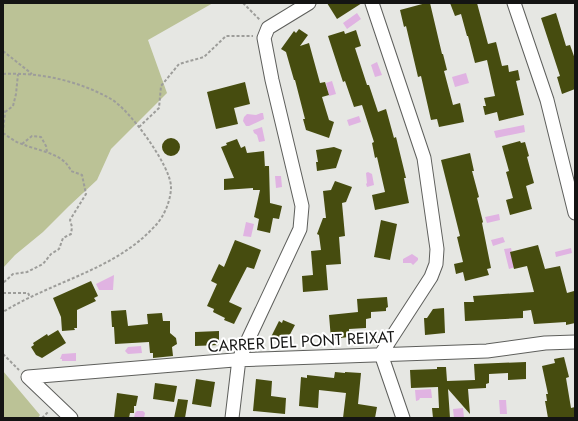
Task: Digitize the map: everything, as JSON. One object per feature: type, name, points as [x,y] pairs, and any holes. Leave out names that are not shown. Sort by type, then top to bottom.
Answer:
[{"type":"street","points":[[232,418],[240,359],[300,229],[302,206],[272,80],[266,33],[309,3]]},
{"type":"street","points":[[372,3],[424,158],[437,249],[436,264],[432,277],[381,354],[402,418]]},
{"type":"street","points":[[514,3],[547,100],[575,213]]},
{"type":"street","name":"CARRER DEL PONT REIXAT","points":[[28,377],[240,359],[487,351],[545,343],[575,342]]},
{"type":"street","points":[[28,377],[71,418]]},
{"type":"path","points":[[243,3],[266,33]]},
{"type":"path","points":[[139,128],[159,108],[161,86],[179,64],[204,57],[226,36],[266,33]]},
{"type":"path","points":[[3,51],[32,74]]},
{"type":"path","points":[[3,74],[32,74],[70,81],[103,94],[113,100],[126,111],[139,128],[164,166],[171,186],[170,196],[160,221],[144,237],[108,262],[30,297],[3,312]]},
{"type":"path","points":[[3,283],[13,274],[27,272],[43,264],[50,254],[59,249],[63,238],[70,234],[72,227],[70,220],[86,194],[82,176],[71,171],[68,164],[47,152],[22,144],[3,133],[4,111],[13,106],[18,74]]},
{"type":"path","points":[[22,144],[32,136],[41,137],[46,146],[47,152]]},
{"type":"path","points":[[3,293],[28,293],[30,297]]},
{"type":"path","points":[[3,354],[28,377]]},
{"type":"green space","points":[[3,3],[213,3],[148,40],[167,93],[111,149],[97,180],[43,232],[15,255],[3,268]]},
{"type":"green space","points":[[3,371],[40,415],[38,418],[3,418]]},
{"type":"shaded area","points":[[357,13],[361,19],[347,29],[343,23]]},
{"type":"shaded area","points":[[377,62],[382,75],[375,77],[371,65]]},
{"type":"shaded area","points":[[466,73],[469,83],[455,87],[452,77]]},
{"type":"shaded area","points":[[332,81],[336,94],[329,96],[326,83]]},
{"type":"shaded area","points":[[263,113],[264,119],[246,126],[243,121],[247,114],[256,115]]},
{"type":"shaded area","points":[[359,116],[361,122],[349,126],[347,120]]},
{"type":"shaded area","points":[[524,125],[525,132],[496,138],[494,131]]},
{"type":"shaded area","points":[[262,127],[265,141],[259,142],[257,135],[253,130]]},
{"type":"shaded area","points":[[368,172],[372,174],[374,185],[367,187],[366,173]]},
{"type":"shaded area","points":[[275,176],[281,176],[282,187],[276,188]]},
{"type":"shaded area","points":[[499,214],[500,220],[487,223],[485,217]]},
{"type":"shaded area","points":[[246,222],[254,224],[251,237],[243,236]]},
{"type":"shaded area","points":[[503,237],[505,242],[493,246],[491,240]]},
{"type":"shaded area","points":[[511,248],[515,267],[509,269],[504,249]]},
{"type":"shaded area","points":[[571,248],[572,253],[556,257],[555,252]]},
{"type":"shaded area","points":[[412,254],[418,258],[413,265],[411,263],[403,263],[403,259]]},
{"type":"shaded area","points":[[114,275],[113,290],[99,290],[96,284]]},
{"type":"shaded area","points":[[141,346],[142,353],[128,354],[125,351],[128,347]]},
{"type":"shaded area","points":[[76,353],[76,361],[62,361],[62,359],[60,359],[62,354]]},
{"type":"shaded area","points":[[431,389],[432,398],[420,398],[416,401],[415,390]]},
{"type":"shaded area","points":[[499,400],[506,400],[507,414],[500,414]]},
{"type":"shaded area","points":[[463,408],[464,418],[454,418],[453,409]]},
{"type":"shaded area","points":[[137,411],[143,411],[145,413],[144,418],[134,418]]},
{"type":"building","points":[[327,3],[362,3],[337,19]]},
{"type":"building","points":[[430,3],[447,70],[444,71],[453,105],[460,103],[464,122],[439,127],[437,119],[431,120],[421,76],[418,77],[406,26],[404,27],[400,10]]},
{"type":"building","points":[[450,3],[477,3],[488,44],[496,42],[502,66],[508,65],[509,72],[518,70],[520,80],[516,81],[524,115],[499,121],[497,112],[485,115],[483,106],[486,106],[484,98],[495,96],[487,60],[475,63],[461,14],[455,16]]},
{"type":"building","points":[[556,13],[566,46],[570,45],[575,59],[575,89],[562,94],[557,77],[560,76],[541,18]]},
{"type":"building","points":[[299,29],[308,35],[300,46],[309,43],[320,83],[325,82],[329,95],[322,97],[329,120],[334,122],[329,138],[306,130],[303,119],[305,119],[295,80],[286,52],[281,49],[294,31],[296,33]]},
{"type":"building","points":[[356,30],[361,46],[355,48],[367,85],[369,85],[378,112],[386,109],[394,138],[396,137],[406,178],[404,178],[409,203],[375,210],[372,195],[385,192],[377,157],[375,158],[372,143],[374,142],[362,105],[354,107],[345,81],[343,82],[328,36],[344,31],[345,34]]},
{"type":"building","points":[[245,82],[250,104],[234,108],[238,124],[216,129],[207,92]]},
{"type":"building","points":[[167,138],[175,138],[180,143],[178,154],[175,156],[167,156],[162,151],[162,143]]},
{"type":"building","points":[[237,139],[241,148],[245,146],[247,153],[264,151],[265,168],[265,166],[269,166],[270,203],[282,206],[279,219],[273,218],[270,233],[257,230],[259,219],[254,217],[260,190],[253,190],[253,188],[224,190],[224,179],[234,178],[221,147],[227,145],[226,143]]},
{"type":"building","points":[[520,141],[521,143],[525,142],[529,156],[527,157],[534,183],[526,186],[532,209],[510,215],[506,200],[513,198],[506,172],[509,171],[502,146]]},
{"type":"building","points":[[334,147],[342,150],[336,168],[317,171],[316,162],[318,162],[316,150]]},
{"type":"building","points":[[470,153],[474,171],[472,171],[479,197],[477,198],[491,268],[487,269],[489,275],[465,281],[463,272],[456,274],[454,264],[463,262],[457,237],[460,236],[441,160]]},
{"type":"building","points":[[335,181],[352,187],[346,202],[342,203],[345,236],[339,237],[341,264],[326,265],[328,290],[303,292],[302,276],[313,275],[311,251],[321,250],[319,235],[317,234],[323,218],[326,218],[323,191],[331,190]]},
{"type":"building","points":[[381,220],[397,224],[390,260],[374,257]]},
{"type":"building","points":[[235,240],[261,250],[254,269],[247,267],[229,302],[242,308],[234,324],[224,320],[225,318],[213,312],[214,309],[207,306],[217,284],[211,281],[219,264],[224,267]]},
{"type":"building","points":[[538,245],[545,269],[560,266],[567,293],[574,291],[575,323],[566,325],[566,322],[534,324],[531,310],[523,311],[523,318],[465,321],[464,302],[474,302],[473,296],[534,292],[527,266],[514,269],[510,252]]},
{"type":"building","points":[[91,281],[98,296],[94,298],[96,301],[77,310],[77,328],[74,328],[75,330],[62,331],[61,317],[53,298]]},
{"type":"building","points":[[387,297],[388,307],[386,308],[386,311],[371,312],[371,318],[366,319],[366,328],[349,329],[349,337],[331,339],[329,315],[358,312],[357,299]]},
{"type":"building","points":[[444,308],[445,333],[425,335],[424,318],[427,318],[433,309]]},
{"type":"building","points":[[126,310],[128,326],[148,324],[147,314],[162,313],[163,321],[170,321],[170,333],[176,338],[177,344],[172,347],[173,356],[153,358],[153,353],[150,353],[149,342],[115,344],[111,311]]},
{"type":"building","points":[[283,320],[295,325],[287,340],[282,337],[280,341],[271,337],[279,321],[282,323]]},
{"type":"building","points":[[58,330],[66,343],[42,358],[36,355],[31,347],[34,345],[33,343],[47,334],[48,336]]},
{"type":"building","points":[[219,331],[219,345],[195,346],[195,332]]},
{"type":"building","points":[[564,357],[569,377],[566,378],[571,408],[575,407],[575,418],[548,418],[545,401],[547,401],[546,394],[548,394],[542,366],[555,363],[554,359]]},
{"type":"building","points":[[526,362],[526,379],[508,380],[508,373],[489,374],[489,383],[486,384],[486,388],[468,389],[470,414],[448,389],[450,418],[433,418],[432,408],[439,408],[438,387],[411,388],[410,370],[437,369],[437,367],[446,367],[447,381],[475,380],[474,364]]},
{"type":"building","points":[[335,372],[361,373],[358,404],[377,407],[375,418],[343,418],[346,393],[319,390],[318,408],[299,406],[301,377],[307,378],[307,375],[334,378]]},
{"type":"building","points":[[196,379],[215,382],[211,407],[192,404]]},
{"type":"building","points":[[256,379],[272,381],[271,396],[286,398],[285,414],[253,411]]},
{"type":"building","points":[[155,383],[177,386],[174,402],[153,399]]},
{"type":"building","points":[[117,393],[138,396],[136,406],[134,406],[134,413],[130,413],[129,418],[114,418]]},
{"type":"building","points":[[178,399],[188,400],[185,418],[174,418]]}]
